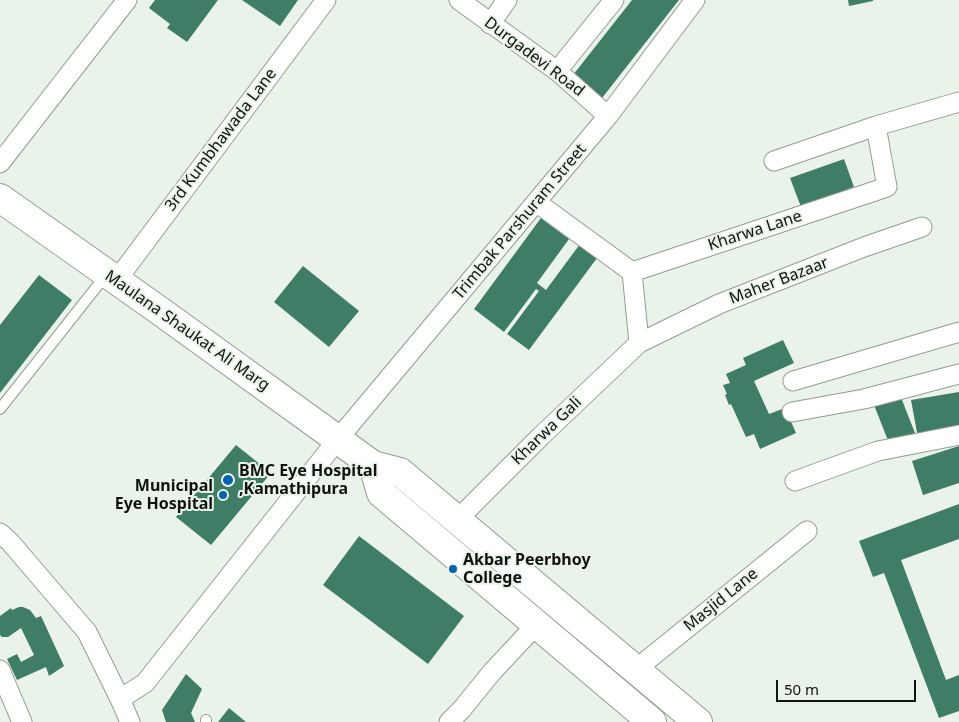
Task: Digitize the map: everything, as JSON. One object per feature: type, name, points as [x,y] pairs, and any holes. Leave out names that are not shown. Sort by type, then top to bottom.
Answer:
[{"type":"main road","name":"Maulana Shaukat Ali Marg","points":[[0,198],[373,465],[400,472],[698,722]]},
{"type":"main road","points":[[373,465],[381,493],[652,722]]},
{"type":"street","points":[[0,164],[127,0]]},
{"type":"street","name":"3rd Kumbhawada Lane","points":[[111,278],[326,0]]},
{"type":"street","name":"Durgadevi Road","points":[[459,0],[557,71],[608,116]]},
{"type":"street","points":[[490,24],[507,0]]},
{"type":"street","points":[[557,71],[614,0]]},
{"type":"street","name":"Trimbak Parshuram Street","points":[[120,699],[145,683],[338,439],[608,116],[695,0]]},
{"type":"street","points":[[774,161],[876,126],[959,102]]},
{"type":"street","name":"Kharwa Lane","points":[[632,272],[887,188],[876,126]]},
{"type":"street","points":[[536,202],[632,272],[639,343]]},
{"type":"street","name":"Maher Bazaar","points":[[639,343],[719,304],[922,227]]},
{"type":"street","points":[[793,381],[959,332]]},
{"type":"street","name":"Kharwa Gali","points":[[457,520],[541,436],[639,343]]},
{"type":"street","points":[[792,412],[864,399],[959,374]]},
{"type":"street","points":[[795,481],[878,451],[959,435]]},
{"type":"street","name":"Masjid Lane","points":[[634,670],[807,531]]},
{"type":"street","points":[[3,542],[87,632],[130,722]]},
{"type":"street","points":[[449,722],[536,624]]},
{"type":"street","points":[[0,670],[22,722]]},
{"type":"lane","points":[[0,409],[111,278]]},
{"type":"building","points":[[155,0],[218,0],[187,42],[167,28],[170,24],[149,8]]},
{"type":"building","points":[[242,0],[298,0],[280,26]]},
{"type":"building","points":[[632,0],[679,0],[602,98],[573,75]]},
{"type":"building","points":[[848,0],[873,0],[873,1],[849,6]]},
{"type":"building","points":[[844,159],[854,187],[801,207],[790,178]]},
{"type":"building","points":[[541,218],[569,239],[537,283],[546,290],[580,244],[597,258],[529,350],[507,334],[539,291],[536,289],[504,332],[474,309]]},
{"type":"building","points":[[303,266],[359,311],[329,347],[274,302]]},
{"type":"building","points":[[39,275],[72,300],[0,393],[0,325]]},
{"type":"building","points":[[783,340],[794,363],[754,381],[769,414],[785,408],[796,433],[760,449],[754,434],[746,437],[731,404],[729,405],[723,385],[730,383],[726,374],[746,365],[743,358]]},
{"type":"building","points":[[959,392],[959,432],[918,438],[911,400]]},
{"type":"building","points":[[900,395],[915,433],[889,443],[874,405]]},
{"type":"building","name":"Municipal Eye Hospital","points":[[236,445],[271,473],[211,545],[176,517]]},
{"type":"building","points":[[959,446],[959,483],[923,495],[912,461]]},
{"type":"building","points":[[959,504],[959,539],[901,560],[946,680],[959,675],[959,711],[939,718],[884,573],[873,577],[859,541]]},
{"type":"building","points":[[359,536],[464,616],[428,664],[323,585]]},
{"type":"building","points":[[19,607],[30,610],[36,618],[41,616],[64,666],[49,676],[46,667],[17,680],[7,659],[17,654],[21,662],[34,655],[21,628],[8,637],[0,635],[0,616],[11,608],[12,610]]},
{"type":"building","points":[[186,674],[202,689],[191,713],[195,722],[166,722],[162,710]]},
{"type":"building","points":[[229,708],[246,722],[218,722]]},
{"type":"place","name":"BMC Eye Hospital ,Kamathipura","points":[[228,480]]},
{"type":"place","name":"Municipal Eye Hospital","points":[[223,495]]},
{"type":"place","name":"Akbar Peerbhoy College","points":[[453,569]]}]
